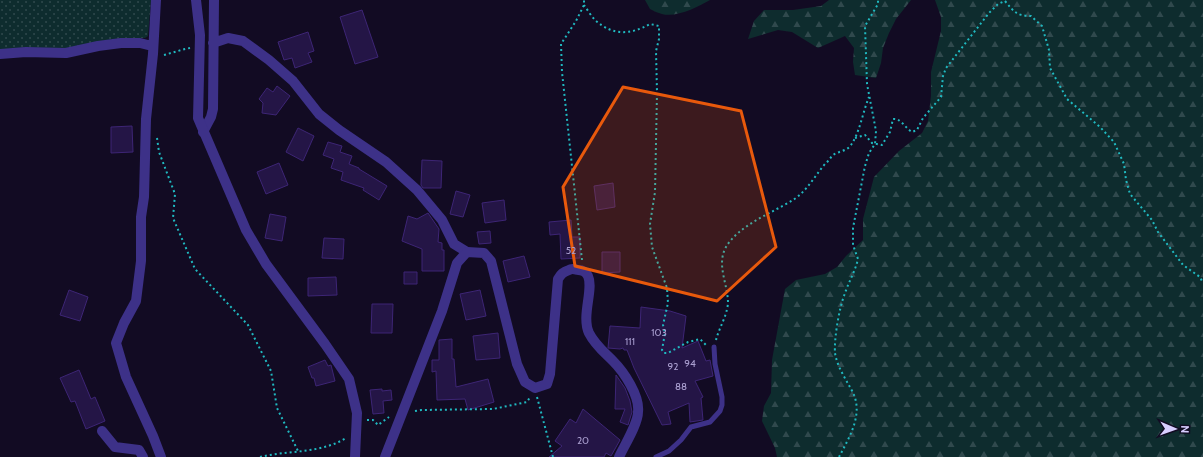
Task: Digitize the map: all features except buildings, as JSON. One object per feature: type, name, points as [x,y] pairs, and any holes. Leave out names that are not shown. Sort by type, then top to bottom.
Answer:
[{"type":"street","points":[[156,0],[146,119],[144,197],[141,217],[141,261],[136,301],[124,322],[116,343],[126,377],[161,457]]},
{"type":"street","points":[[196,0],[198,11],[199,48],[198,118],[246,230],[266,264],[349,379],[357,413],[355,457]]},
{"type":"street","points":[[203,132],[211,117],[213,109],[214,0]]},
{"type":"street","points":[[213,43],[228,38],[243,41],[269,60],[293,81],[319,114],[339,130],[386,162],[417,190],[442,220],[454,244],[467,252],[484,253],[491,261],[524,382],[535,388],[547,384],[550,374],[558,279],[561,274],[572,268],[583,271],[588,275],[589,283],[586,320],[589,332],[598,347],[614,362],[628,380],[638,404],[637,419],[619,457]]},
{"type":"street","points":[[0,54],[26,52],[66,53],[98,46],[140,43],[152,50]]},
{"type":"street","points":[[384,457],[442,311],[457,263],[467,252]]},
{"type":"street","points":[[102,431],[114,447],[139,450],[143,457]]},
{"type":"lane","points":[[656,457],[669,451],[681,440],[691,427],[710,422],[720,411],[722,397],[715,364],[714,347]]},
{"type":"path","points":[[583,271],[577,198],[562,72],[561,44],[576,21],[584,4],[584,0]]},
{"type":"path","points":[[839,457],[856,423],[857,406],[852,390],[844,378],[838,364],[835,352],[841,305],[858,259],[853,245],[853,228],[864,166],[869,153],[875,144],[876,131],[869,97],[865,26],[878,4],[878,0]]},
{"type":"path","points":[[855,138],[865,135],[868,141],[882,145],[890,132],[893,120],[896,119],[900,120],[906,128],[912,132],[917,130],[923,118],[941,97],[946,68],[990,13],[998,4],[1005,0],[1015,12],[1022,16],[1031,16],[1042,26],[1049,50],[1050,68],[1067,99],[1100,127],[1114,142],[1124,164],[1130,194],[1152,220],[1158,232],[1183,265],[1200,277],[1203,283]]},
{"type":"path","points":[[584,4],[594,19],[610,30],[623,33],[638,30],[650,24],[659,26],[659,39],[656,51],[657,93],[655,192],[650,224],[652,247],[667,288],[668,303],[663,325],[665,333],[662,350],[664,354],[688,342],[700,339],[708,347],[714,347],[719,329],[727,313],[728,302],[722,270],[723,257],[726,248],[733,238],[744,229],[794,199],[808,188],[834,155],[841,153],[850,147],[855,138],[869,97]]},
{"type":"path","points":[[152,50],[164,55],[185,48],[199,48]]},
{"type":"path","points":[[156,132],[159,152],[175,194],[173,218],[195,270],[248,325],[271,371],[277,408],[298,451]]},
{"type":"path","points":[[260,457],[316,449],[337,443],[356,431],[368,420],[373,420],[378,426],[388,417],[421,410],[493,409],[527,402],[535,388]]},
{"type":"path","points":[[535,388],[553,457]]},
{"type":"highlighted area","points":[[623,87],[741,111],[776,247],[717,301],[575,266],[563,187]]},
{"type":"green space","points":[[0,0],[151,0],[148,36],[145,38],[113,39],[65,51],[0,52]]},
{"type":"green space","points":[[645,0],[710,0],[687,11],[668,15],[660,14],[650,9]]},
{"type":"green space","points":[[829,0],[911,0],[896,19],[889,33],[883,48],[881,63],[876,78],[855,75],[853,62],[854,48],[845,36],[818,48],[792,32],[778,30],[748,39],[754,21],[764,10],[793,10],[821,6]]},
{"type":"green space","points":[[935,0],[1203,0],[1203,457],[777,457],[775,448],[762,421],[764,406],[771,393],[772,360],[785,289],[796,280],[825,274],[837,267],[863,240],[863,219],[874,177],[899,151],[922,133],[928,121],[931,96],[931,72],[941,31],[941,17]]}]
